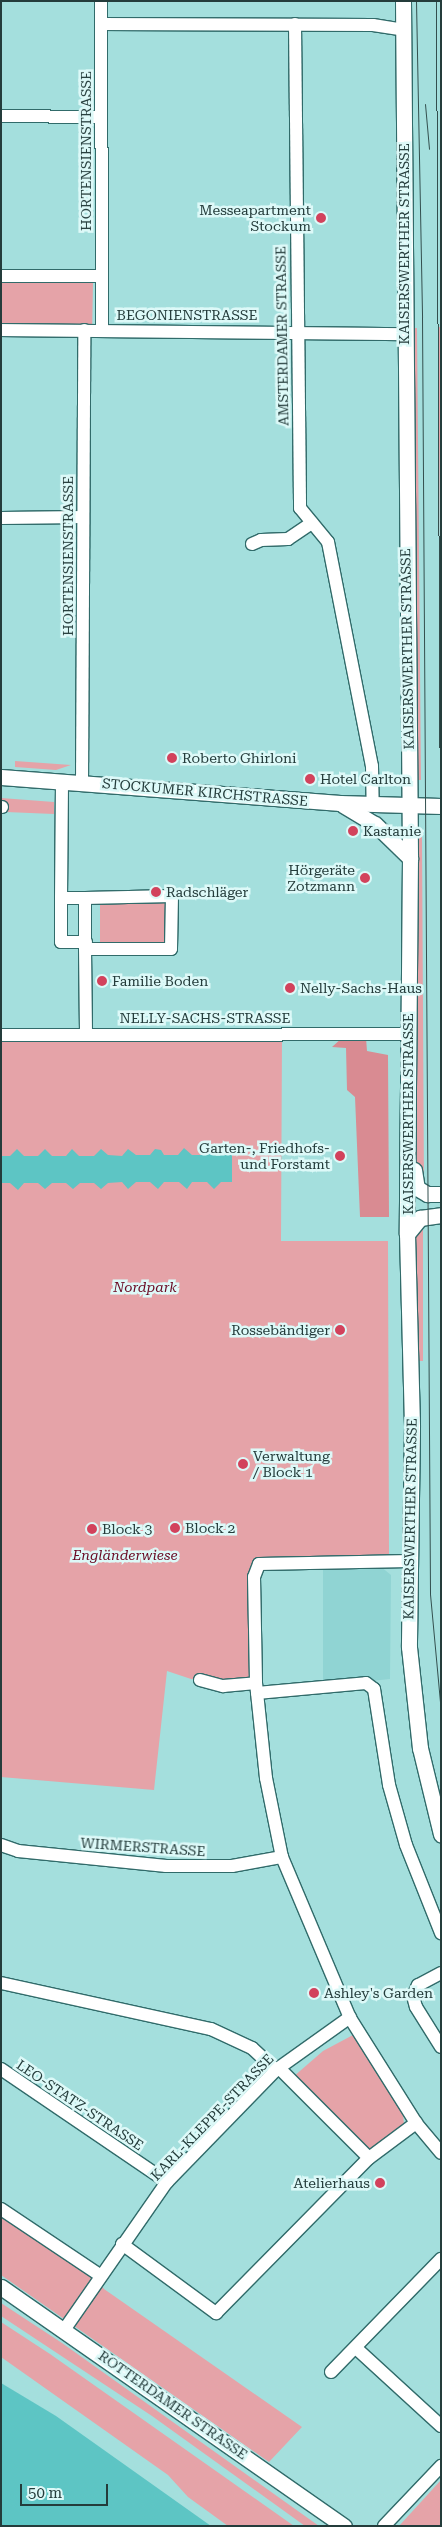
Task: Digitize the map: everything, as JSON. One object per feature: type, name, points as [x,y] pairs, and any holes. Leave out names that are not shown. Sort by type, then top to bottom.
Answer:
[{"type":"street","name":"HORTENSIENSTRASSE","points":[[101,1],[102,330]]},
{"type":"street","name":"KAISERSWERTHER STRASSE","points":[[403,1],[403,334],[410,858],[407,1234],[412,1427],[409,1647],[412,1688],[427,1784],[441,1834]]},
{"type":"street","points":[[101,24],[373,25],[403,30]]},
{"type":"street","name":"AMSTERDAMER STRASSE","points":[[295,24],[300,508],[328,542],[372,766],[377,806]]},
{"type":"street","points":[[1,116],[100,117]]},
{"type":"street","points":[[1,276],[102,276]]},
{"type":"street","name":"BEGONIENSTRASSE","points":[[1,330],[297,331],[403,334]]},
{"type":"street","name":"HORTENSIENSTRASSE","points":[[82,782],[84,330]]},
{"type":"street","points":[[1,518],[83,517]]},
{"type":"street","points":[[252,544],[261,540],[288,539],[312,523]]},
{"type":"street","name":"STOCKUMER KIRCHSTRASSE","points":[[1,777],[377,806],[441,806]]},
{"type":"street","points":[[61,898],[172,896],[172,949],[61,942],[61,898],[62,781]]},
{"type":"street","points":[[340,803],[375,824],[410,858]]},
{"type":"street","points":[[358,813],[377,806]]},
{"type":"street","points":[[85,898],[86,1033]]},
{"type":"street","name":"NELLY-SACHS-STRASSE","points":[[1,1034],[409,1034]]},
{"type":"street","points":[[408,1164],[415,1170],[417,1188],[427,1194],[441,1194]]},
{"type":"street","points":[[407,1234],[420,1218],[441,1215]]},
{"type":"street","points":[[410,1561],[259,1564],[254,1577],[256,1688],[266,1778],[282,1857],[350,2017],[416,2123],[441,2153]]},
{"type":"street","points":[[200,1680],[229,1687],[256,1688],[366,1684],[374,1689],[392,1794],[406,1845],[441,1933]]},
{"type":"street","name":"WIRMERSTRASSE","points":[[1,1845],[18,1851],[166,1866],[232,1866],[282,1857]]},
{"type":"street","points":[[441,1973],[418,1985],[413,1996],[416,2007],[441,2047]]},
{"type":"street","points":[[1,1983],[211,2029],[252,2048],[278,2069],[369,2158]]},
{"type":"street","name":"KARL-KLEPPE-STRASSE","points":[[64,2330],[122,2244],[167,2182],[278,2069],[350,2017]]},
{"type":"street","name":"LEO-STATZ-STRASSE","points":[[1,2070],[167,2182]]},
{"type":"street","points":[[122,2244],[216,2313],[369,2158],[416,2123]]},
{"type":"street","points":[[1,2209],[101,2276]]},
{"type":"street","points":[[331,2372],[357,2349],[441,2259]]},
{"type":"street","name":"ROTTERDAMER STRASSE","points":[[1,2287],[344,2526]]},
{"type":"street","points":[[357,2349],[441,2426]]},
{"type":"street","points":[[384,2526],[441,2466]]},
{"type":"shaded area","points":[[342,1038],[366,1038],[367,1051],[388,1055],[389,1217],[360,1217],[355,1097],[347,1090],[346,1048],[332,1047]]},
{"type":"shaded area","points":[[184,1148],[192,1155],[207,1155],[212,1148],[220,1155],[232,1155],[232,1182],[221,1182],[214,1189],[207,1182],[192,1182],[187,1189],[179,1182],[164,1182],[158,1189],[150,1182],[136,1182],[128,1189],[122,1182],[108,1183],[101,1189],[94,1183],[80,1183],[73,1189],[66,1183],[52,1183],[45,1189],[38,1183],[24,1183],[18,1190],[10,1183],[1,1183],[1,1156],[10,1156],[17,1149],[24,1156],[38,1156],[45,1149],[52,1156],[66,1156],[72,1149],[79,1156],[94,1156],[101,1149],[108,1155],[122,1156],[128,1149],[136,1155],[150,1155],[155,1149],[161,1150],[164,1155],[178,1155]]},
{"type":"shaded area","points":[[323,1566],[380,1566],[391,1575],[390,1679],[323,1686]]},
{"type":"shaded area","points":[[1,2383],[56,2416],[211,2526],[1,2526]]},
{"type":"green space","points":[[1,281],[93,283],[92,326],[1,324]]},
{"type":"green space","points":[[438,327],[441,327],[441,658]]},
{"type":"green space","points":[[411,328],[417,328],[421,780],[414,780]]},
{"type":"green space","points":[[15,761],[71,765],[56,770],[15,767]]},
{"type":"green space","points":[[1,798],[54,802],[54,814],[6,812],[1,806]]},
{"type":"green space","points":[[415,837],[422,837],[424,1187],[416,1176]]},
{"type":"green space","points":[[166,900],[167,939],[164,945],[100,943],[100,901]]},
{"type":"green space","points":[[1,1037],[282,1037],[281,1241],[388,1241],[389,1554],[385,1558],[256,1561],[250,1679],[239,1685],[191,1679],[167,1671],[154,1790],[1,1777]]},
{"type":"green space","points":[[413,1226],[423,1226],[423,1361],[413,1361]]},
{"type":"green space","points":[[353,2035],[403,2113],[404,2125],[369,2154],[293,2077],[323,2051]]},
{"type":"green space","points":[[1,2212],[93,2274],[104,2289],[302,2427],[269,2462],[1,2275]]},
{"type":"green space","points":[[1,2303],[62,2343],[319,2526],[305,2526],[152,2416],[1,2316]]},
{"type":"green space","points":[[1,2322],[50,2354],[294,2526],[228,2526],[188,2497],[168,2475],[1,2357]]},
{"type":"green space","points":[[441,2480],[441,2526],[399,2526]]},
{"type":"tram line","points":[[416,1],[422,317],[430,1594],[441,1713]]},
{"type":"tram line","points":[[436,1],[441,1043]]},
{"type":"tram line","points":[[425,104],[429,149]]},
{"type":"place","name":"Messeapartment Stockum","points":[[321,218]]},
{"type":"place","name":"Roberto Ghirloni","points":[[172,758]]},
{"type":"place","name":"Hotel Carlton","points":[[310,779]]},
{"type":"place","name":"Kastanie","points":[[353,831]]},
{"type":"place","name":"Hörgeräte Zotzmann","points":[[365,878]]},
{"type":"place","name":"Radschläger","points":[[156,892]]},
{"type":"place","name":"Familie Boden","points":[[102,981]]},
{"type":"place","name":"Nelly-Sachs-Haus","points":[[290,988]]},
{"type":"place","name":"Garten-, Friedhofs- und Forstamt","points":[[340,1156]]},
{"type":"place","name":"Rossebändiger","points":[[340,1330]]},
{"type":"place","name":"Verwaltung / Block 1","points":[[243,1464]]},
{"type":"place","name":"Block 2","points":[[175,1528]]},
{"type":"place","name":"Block 3","points":[[92,1529]]},
{"type":"place","name":"Ashley's Garden","points":[[314,1993]]},
{"type":"place","name":"Atelierhaus","points":[[380,2183]]},
{"type":"park label","name":"Nordpark","points":[[145,1287]]},
{"type":"park label","name":"Engländerwiese","points":[[125,1555]]}]
